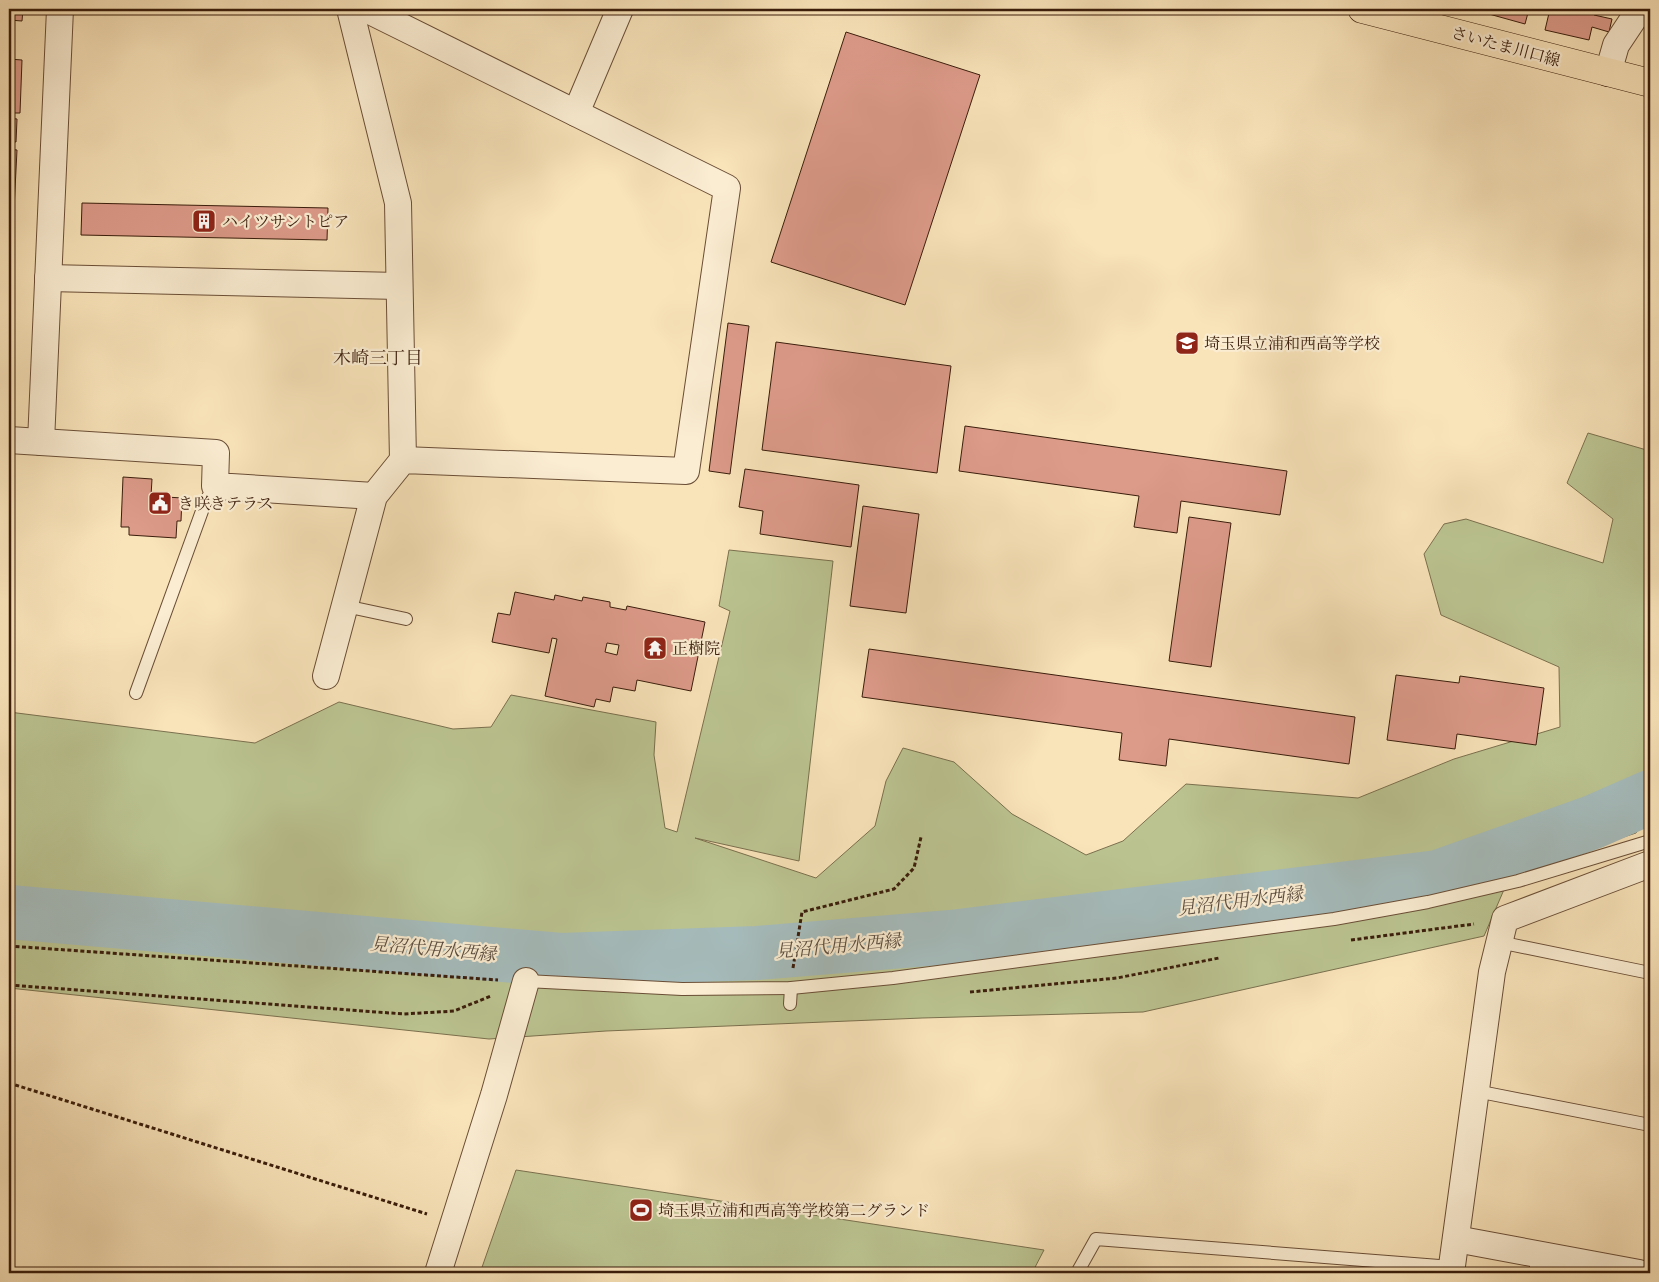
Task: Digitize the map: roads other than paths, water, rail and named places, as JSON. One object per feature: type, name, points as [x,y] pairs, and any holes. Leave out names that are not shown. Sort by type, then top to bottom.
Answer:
[{"type":"main road","name":"さいたま川口線","points":[[1362,9],[1650,83]]},
{"type":"street","points":[[41,442],[60,9]]},
{"type":"street","points":[[326,676],[374,496],[403,460],[398,203],[350,9]]},
{"type":"street","points":[[366,9],[727,188],[686,471],[403,460]]},
{"type":"street","points":[[576,113],[620,9]]},
{"type":"street","points":[[1608,73],[1616,45],[1640,9]]},
{"type":"street","points":[[48,278],[399,286]]},
{"type":"street","points":[[9,440],[216,453],[215,486],[374,496]]},
{"type":"street","points":[[1452,1270],[1492,972],[1505,919],[1650,864]]},
{"type":"street","points":[[438,1273],[494,1096],[526,980]]},
{"type":"street","points":[[1456,1239],[1537,1264],[1639,1273]]},
{"type":"lane","points":[[136,693],[206,500],[215,486]]},
{"type":"lane","points":[[345,606],[406,619]]},
{"type":"lane","points":[[526,980],[682,989],[791,988],[912,975],[1334,919],[1428,902],[1518,881],[1650,841]]},
{"type":"lane","points":[[1498,942],[1650,973]]},
{"type":"lane","points":[[790,1004],[791,988]]},
{"type":"lane","points":[[1476,1090],[1650,1125]]},
{"type":"lane","points":[[1077,1273],[1096,1240],[1452,1270]]},
{"type":"waterway","name":"見沼代用水西縁","points":[[9,912],[561,960],[757,953],[951,937],[1438,877],[1593,822],[1650,797]]},
{"type":"place","name":"ハイツサントピア","points":[[204,221]]},
{"type":"place","name":"埼玉県立浦和西高等学校","points":[[1187,343]]},
{"type":"place","name":"き咲きテラス","points":[[160,503]]},
{"type":"place","name":"正樹院","points":[[655,648]]},
{"type":"place","name":"埼玉県立浦和西高等学校第二グランド","points":[[641,1210]]},
{"type":"district","name":"木崎三丁目","points":[[378,358]]}]
